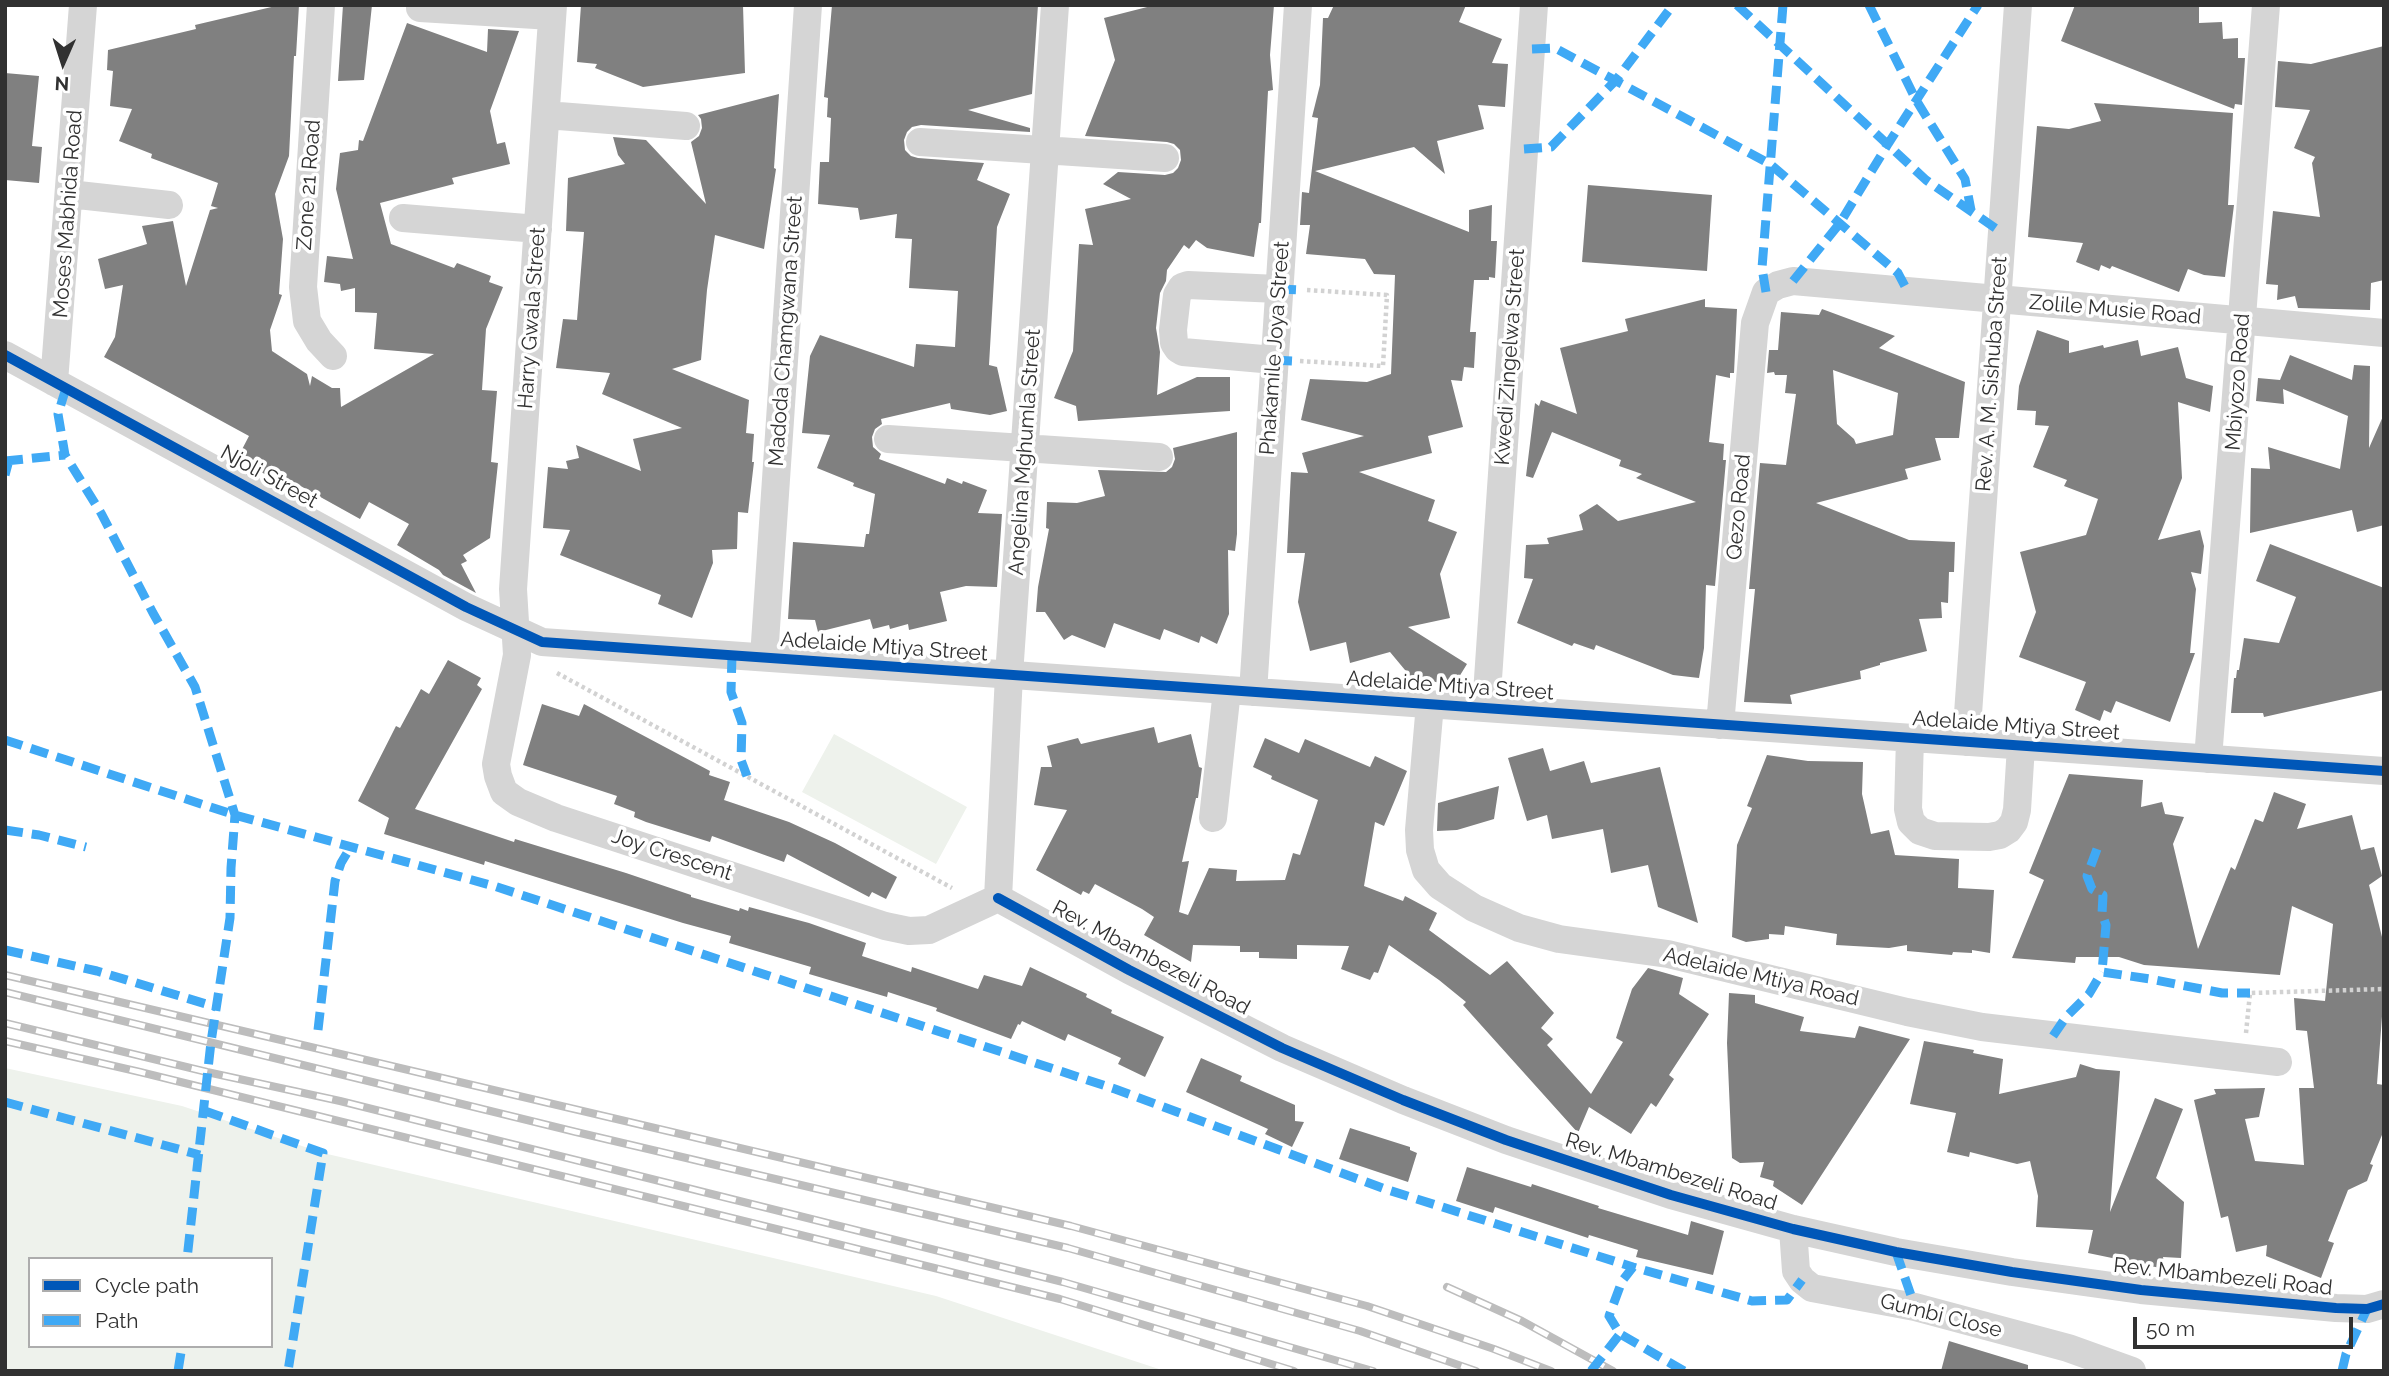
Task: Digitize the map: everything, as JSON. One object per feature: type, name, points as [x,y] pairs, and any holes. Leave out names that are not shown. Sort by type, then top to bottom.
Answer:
[{"type":"street","name":"Moses Mabhida Road","points":[[54,382],[83,5]]},
{"type":"street","name":"Zone 21 Road","points":[[321,5],[303,288],[307,321],[319,341],[333,356]]},
{"type":"street","name":"Madoda Chamgwana Street","points":[[764,657],[808,5]]},
{"type":"street","name":"Angelina Mghumla Street","points":[[990,902],[1026,447],[1055,5]]},
{"type":"street","name":"Phakamile Joya Street","points":[[1213,818],[1240,691],[1283,360],[1289,290],[1298,5]]},
{"type":"street","name":"Kwedi Zingelwa Street","points":[[1486,708],[1534,5]]},
{"type":"street","name":"Rev. A. M. Sishuba Street","points":[[1966,742],[2018,5]]},
{"type":"street","name":"Mbiyozo Road","points":[[2208,759],[2266,5]]},
{"type":"street","points":[[420,8],[553,11]]},
{"type":"street","name":"Harry Gwala Street","points":[[516,642],[513,589],[553,11]]},
{"type":"street","points":[[546,115],[686,126]]},
{"type":"street","points":[[920,142],[1165,158]]},
{"type":"street","points":[[69,194],[169,205]]},
{"type":"street","points":[[403,218],[538,229]]},
{"type":"street","name":"Zolile Musie Road","points":[[1766,292],[1793,281],[2384,333]]},
{"type":"street","points":[[1283,360],[1183,352],[1174,343],[1172,330],[1177,295],[1182,287],[1188,285],[1289,290]]},
{"type":"street","name":"Qezo Road","points":[[1720,724],[1755,323],[1766,292]]},
{"type":"street","name":"Njoli Street","points":[[5,355],[466,607],[516,642]]},
{"type":"street","points":[[888,439],[1159,457]]},
{"type":"street","name":"Adelaide Mtiya Street","points":[[516,642],[764,657],[2384,771]]},
{"type":"street","name":"Joy Crescent","points":[[516,642],[496,764],[504,792],[518,802],[556,818],[885,926],[909,931],[929,930],[990,902]]},
{"type":"street","name":"Adelaide Mtiya Road","points":[[1430,704],[1419,830],[1420,850],[1426,870],[1440,886],[1474,908],[1519,928],[1559,939],[1668,954],[1907,1012],[1982,1027],[2278,1062]]},
{"type":"street","name":"Adelaide Mtiya Street","points":[[1910,738],[1908,809],[1911,822],[1920,831],[1935,836],[1989,837],[2008,830],[2014,822],[2017,810],[2021,746]]},
{"type":"street","name":"Rev. Mbambezeli Road","points":[[990,902],[1282,1048],[1403,1100],[1506,1140],[1671,1195],[1896,1252],[1999,1270],[2141,1290],[2336,1308],[2367,1309],[2384,1304]]},
{"type":"street","name":"Gumbi Close","points":[[1793,1228],[1796,1271],[1812,1288],[1915,1307],[2068,1348],[2132,1371]]},
{"type":"path","points":[[1283,360],[1382,366],[1387,295],[1289,290]]},
{"type":"path","points":[[516,642],[593,693],[990,902]]},
{"type":"path","points":[[2244,1059],[2249,993],[2384,989]]},
{"type":"shaded area","points":[[834,734],[967,807],[936,864],[802,792]]},
{"type":"shaded area","points":[[5,1068],[182,1106],[323,1153],[936,1296],[1165,1371],[5,1371]]},
{"type":"building","points":[[280,5],[299,5],[289,156],[275,194],[283,239],[279,294],[282,295],[270,330],[272,351],[307,374],[310,386],[312,376],[332,388],[340,388],[341,407],[434,354],[374,349],[377,313],[355,312],[355,288],[341,291],[340,284],[324,282],[327,256],[353,259],[336,189],[340,153],[358,150],[359,140],[363,141],[407,23],[487,52],[488,29],[519,31],[490,111],[497,144],[505,142],[510,164],[452,178],[454,184],[380,203],[391,244],[454,268],[457,263],[491,276],[489,282],[503,287],[486,329],[482,390],[497,391],[491,462],[498,463],[490,538],[463,555],[467,561],[461,564],[476,593],[397,545],[409,524],[369,502],[360,519],[288,479],[285,485],[237,459],[249,436],[104,357],[115,337],[123,285],[105,289],[98,259],[147,244],[142,226],[173,221],[186,286],[210,210],[218,208],[211,206],[218,183],[151,158],[152,154],[119,141],[132,109],[110,106],[113,71],[107,70],[108,50],[196,29],[195,25]]},
{"type":"building","points":[[343,5],[372,5],[364,80],[338,81]]},
{"type":"building","points":[[581,5],[743,5],[745,73],[643,87],[595,68],[597,64],[577,62]]},
{"type":"building","points":[[832,5],[1038,5],[1032,94],[968,110],[1030,128],[1030,132],[921,125],[912,127],[904,140],[905,150],[911,156],[984,163],[977,180],[1010,194],[997,227],[989,365],[997,367],[1007,411],[990,415],[951,409],[950,403],[881,419],[882,424],[875,429],[872,437],[873,447],[881,454],[879,459],[945,484],[947,478],[987,490],[978,513],[1002,514],[997,587],[966,586],[940,592],[947,621],[909,630],[908,624],[890,629],[889,625],[873,629],[870,619],[818,632],[815,620],[788,619],[793,542],[864,547],[866,534],[869,534],[875,494],[817,468],[830,435],[802,433],[810,356],[820,335],[914,367],[916,344],[955,347],[958,291],[909,288],[912,239],[895,238],[897,214],[860,220],[858,208],[818,204],[820,162],[829,162],[831,118],[827,117],[828,98],[824,97]]},
{"type":"building","points":[[1155,5],[1274,5],[1270,55],[1273,90],[1268,91],[1261,223],[1254,257],[1207,248],[1196,240],[1189,249],[1184,245],[1167,270],[1166,281],[1160,293],[1156,328],[1160,352],[1157,395],[1197,377],[1230,377],[1230,411],[1078,421],[1076,406],[1054,398],[1073,351],[1079,244],[1093,245],[1085,209],[1131,199],[1103,184],[1118,172],[1165,175],[1173,173],[1181,160],[1180,150],[1167,142],[1085,136],[1115,60],[1104,18]]},
{"type":"building","points":[[1334,5],[1466,5],[1459,22],[1502,39],[1492,63],[1508,64],[1505,107],[1478,105],[1484,129],[1437,141],[1445,174],[1414,147],[1315,171],[1469,232],[1469,210],[1492,205],[1491,241],[1497,241],[1495,278],[1474,280],[1470,332],[1476,332],[1474,368],[1464,367],[1462,381],[1451,380],[1463,427],[1428,436],[1432,453],[1359,472],[1435,500],[1428,521],[1457,532],[1440,574],[1450,618],[1408,627],[1467,664],[1459,677],[1457,687],[1410,676],[1390,652],[1350,663],[1346,642],[1310,651],[1298,602],[1305,553],[1287,553],[1291,472],[1308,473],[1302,453],[1364,436],[1301,420],[1310,379],[1367,382],[1391,374],[1395,275],[1374,274],[1365,259],[1306,254],[1310,225],[1300,225],[1302,192],[1309,193],[1318,118],[1312,117],[1320,85],[1323,18],[1328,18]]},
{"type":"building","points":[[2075,5],[2199,6],[2199,23],[2222,22],[2223,39],[2238,38],[2238,58],[2245,58],[2242,105],[2235,104],[2234,109],[2061,41]]},
{"type":"building","points":[[2384,46],[2384,280],[2371,283],[2370,310],[2298,308],[2295,296],[2277,300],[2278,285],[2266,284],[2273,211],[2320,217],[2312,163],[2315,157],[2294,148],[2310,110],[2275,107],[2278,61],[2311,64]]},
{"type":"building","points":[[5,73],[39,76],[32,146],[42,147],[39,183],[5,180]]},
{"type":"building","points":[[779,94],[776,169],[764,249],[715,235],[701,360],[672,369],[749,400],[746,433],[754,434],[754,462],[748,513],[738,512],[737,549],[712,550],[713,563],[692,618],[658,604],[661,595],[560,555],[570,530],[543,528],[548,467],[568,469],[566,461],[579,458],[576,445],[641,471],[633,439],[682,428],[602,394],[610,373],[556,368],[563,319],[577,320],[584,232],[566,231],[568,178],[625,164],[618,155],[613,137],[646,140],[706,204],[691,142],[699,136],[702,128],[698,115]]},
{"type":"building","points":[[2094,103],[2233,113],[2228,205],[2234,205],[2225,277],[2204,275],[2188,269],[2179,292],[2112,266],[2110,269],[2101,265],[2099,271],[2076,262],[2083,243],[2028,237],[2037,126],[2069,129],[2101,121]]},
{"type":"building","points":[[1588,185],[1712,195],[1707,271],[1582,262]]},
{"type":"building","points":[[1705,299],[1705,307],[1737,309],[1734,373],[1730,373],[1730,378],[1716,375],[1709,442],[1724,444],[1723,460],[1726,460],[1715,586],[1706,585],[1704,648],[1699,678],[1673,675],[1596,645],[1594,650],[1574,643],[1572,646],[1517,623],[1533,579],[1524,578],[1526,545],[1549,544],[1547,538],[1583,530],[1579,515],[1597,504],[1618,521],[1696,502],[1636,478],[1642,474],[1619,466],[1621,460],[1552,432],[1533,478],[1526,476],[1535,403],[1539,406],[1541,400],[1577,414],[1560,348],[1628,331],[1625,319]]},
{"type":"building","points":[[1822,309],[1895,336],[1879,348],[1965,382],[1959,438],[1935,438],[1941,460],[1905,469],[1908,479],[1816,503],[1909,540],[1955,542],[1954,572],[1949,572],[1948,603],[1941,602],[1942,618],[1919,619],[1927,651],[1860,671],[1861,679],[1790,695],[1792,704],[1744,702],[1755,589],[1749,589],[1760,463],[1786,465],[1796,394],[1785,393],[1787,375],[1767,373],[1769,350],[1778,350],[1781,312],[1819,315]],"holes":[[[1833,370],[1898,393],[1893,435],[1856,444],[1837,424]]]},
{"type":"building","points":[[2037,330],[2069,341],[2069,353],[2138,340],[2141,356],[2178,347],[2186,378],[2213,386],[2210,412],[2178,402],[2182,478],[2158,540],[2200,530],[2204,546],[2201,574],[2191,572],[2196,589],[2190,653],[2195,653],[2170,722],[2116,701],[2111,713],[2104,710],[2100,721],[2075,710],[2086,682],[2019,657],[2036,612],[2020,552],[2086,535],[2098,499],[2064,486],[2067,480],[2033,467],[2049,426],[2035,425],[2036,411],[2017,410],[2019,386]]},
{"type":"building","points":[[2290,355],[2352,380],[2354,365],[2370,366],[2369,448],[2384,414],[2384,525],[2357,532],[2352,510],[2250,533],[2251,468],[2270,469],[2268,447],[2340,469],[2348,416],[2283,389],[2284,404],[2256,401],[2258,378],[2280,380]]},
{"type":"building","points":[[1237,432],[1237,534],[1235,551],[1228,550],[1229,614],[1217,644],[1201,636],[1199,643],[1164,629],[1160,640],[1114,623],[1105,648],[1072,635],[1064,640],[1045,612],[1036,612],[1049,529],[1046,528],[1047,502],[1077,503],[1105,496],[1098,470],[1166,472],[1175,459],[1173,448]]},
{"type":"building","points":[[2270,544],[2384,588],[2384,690],[2264,717],[2263,713],[2231,713],[2234,678],[2239,670],[2244,638],[2279,643],[2296,597],[2256,581]]},
{"type":"building","points":[[448,660],[481,678],[477,685],[482,689],[415,809],[514,842],[515,839],[626,873],[739,911],[740,908],[748,911],[749,907],[809,923],[866,943],[862,956],[911,972],[912,967],[978,989],[984,975],[1022,986],[1030,967],[1087,994],[1086,997],[1112,1010],[1111,1013],[1164,1037],[1145,1077],[1118,1064],[1121,1058],[1068,1034],[1065,1041],[1022,1021],[1011,1039],[936,1011],[937,1008],[888,992],[887,997],[809,974],[811,967],[729,943],[731,936],[485,861],[484,865],[384,834],[389,818],[358,801],[396,726],[400,728],[421,689],[429,694]]},
{"type":"building","points":[[542,704],[579,716],[584,704],[710,771],[709,775],[730,782],[724,800],[789,822],[835,843],[897,877],[886,899],[872,892],[869,897],[787,854],[784,862],[712,836],[710,842],[646,822],[634,817],[635,812],[614,804],[617,796],[523,765]]},
{"type":"building","points":[[1154,727],[1158,743],[1191,734],[1199,767],[1202,768],[1198,798],[1182,862],[1189,861],[1179,912],[1188,915],[1209,868],[1237,870],[1236,881],[1285,880],[1293,853],[1300,855],[1318,800],[1271,779],[1272,776],[1253,767],[1265,738],[1299,753],[1305,739],[1370,767],[1375,756],[1407,771],[1384,826],[1375,822],[1364,886],[1403,901],[1405,896],[1437,913],[1429,930],[1490,975],[1507,961],[1554,1013],[1541,1028],[1553,1039],[1547,1045],[1591,1094],[1623,1042],[1616,1038],[1632,989],[1648,968],[1683,978],[1679,994],[1709,1014],[1669,1075],[1674,1079],[1656,1107],[1651,1103],[1631,1134],[1589,1107],[1578,1133],[1463,1005],[1466,1002],[1389,945],[1378,973],[1374,972],[1370,980],[1341,969],[1349,946],[1297,945],[1297,959],[1259,958],[1259,952],[1240,952],[1240,946],[1193,945],[1191,962],[1144,935],[1154,917],[1142,909],[1095,884],[1089,894],[1083,891],[1081,895],[1036,870],[1067,810],[1034,805],[1041,767],[1052,767],[1047,746],[1078,738],[1081,744]]},
{"type":"building","points":[[1543,748],[1550,771],[1584,761],[1591,783],[1660,767],[1698,923],[1658,907],[1648,865],[1611,873],[1603,829],[1552,839],[1547,815],[1527,821],[1508,758]]},
{"type":"building","points":[[1767,755],[1808,761],[1863,762],[1862,794],[1871,834],[1889,830],[1895,855],[1959,859],[1958,888],[1994,890],[1990,953],[1972,950],[1972,953],[1953,952],[1952,955],[1907,951],[1907,945],[1889,948],[1836,945],[1837,934],[1785,926],[1784,935],[1769,934],[1769,939],[1746,942],[1732,937],[1737,845],[1752,808],[1747,806]]},
{"type":"building","points":[[2069,774],[2143,780],[2141,807],[2162,802],[2165,814],[2184,817],[2173,844],[2198,949],[2231,867],[2235,870],[2255,819],[2263,822],[2274,792],[2306,804],[2297,829],[2352,815],[2361,850],[2374,847],[2382,876],[2369,885],[2384,945],[2377,1084],[2384,1085],[2384,1130],[2370,1164],[2373,1165],[2367,1181],[2348,1190],[2328,1241],[2334,1243],[2321,1278],[2266,1256],[2267,1245],[2236,1252],[2228,1216],[2221,1218],[2194,1100],[2216,1094],[2214,1089],[2265,1088],[2259,1117],[2245,1119],[2255,1161],[2304,1165],[2299,1088],[2314,1088],[2307,1031],[2296,1030],[2294,998],[2325,1001],[2333,924],[2292,906],[2280,975],[2144,965],[2119,957],[2076,957],[2075,963],[2012,958],[2044,880],[2029,873]]},
{"type":"building","points":[[1499,786],[1494,819],[1457,830],[1437,831],[1438,803]]},
{"type":"building","points":[[1729,993],[1755,995],[1755,1003],[1804,1017],[1800,1031],[1855,1038],[1859,1026],[1910,1039],[1802,1205],[1773,1186],[1774,1181],[1760,1177],[1764,1162],[1740,1163],[1732,1158],[1727,1043]]},
{"type":"building","points":[[1924,1041],[1974,1050],[1973,1053],[2003,1059],[1999,1094],[2076,1077],[2080,1064],[2096,1069],[2120,1071],[2110,1212],[2155,1098],[2183,1109],[2156,1178],[2184,1202],[2181,1258],[2163,1257],[2165,1269],[2088,1253],[2093,1230],[2036,1227],[2038,1196],[2030,1161],[2017,1164],[1970,1152],[1969,1157],[1947,1152],[1956,1113],[1910,1104]]},
{"type":"building","points":[[1201,1058],[1242,1076],[1240,1081],[1295,1105],[1295,1121],[1304,1122],[1292,1147],[1265,1134],[1268,1129],[1186,1092]]},
{"type":"building","points":[[1350,1128],[1410,1147],[1410,1150],[1417,1153],[1408,1182],[1339,1159]]},
{"type":"building","points":[[1467,1167],[1531,1187],[1532,1184],[1599,1206],[1598,1208],[1688,1235],[1691,1221],[1724,1231],[1713,1275],[1636,1257],[1638,1250],[1589,1235],[1588,1238],[1495,1207],[1493,1213],[1456,1201]]},
{"type":"building","points":[[1949,1341],[2028,1365],[2028,1371],[1941,1371]]},
{"type":"railway","points":[[5,975],[1071,1226],[1367,1306],[1551,1371]]},
{"type":"railway","points":[[5,992],[576,1132],[1068,1248],[1360,1331],[1476,1371]]},
{"type":"railway","points":[[5,1023],[340,1101],[1063,1282],[1373,1371]]},
{"type":"railway","points":[[5,1041],[1060,1299],[1294,1371]]},
{"type":"railway","points":[[1447,1287],[1522,1321],[1613,1371]]},
{"type":"marked path","points":[[1524,149],[1551,147],[1616,80],[1673,5]]},
{"type":"marked path","points":[[1737,5],[1926,180],[2001,232]]},
{"type":"marked path","points":[[1766,292],[1762,268],[1783,5]]},
{"type":"marked path","points":[[1869,5],[1916,100],[1965,179],[1971,210]]},
{"type":"marked path","points":[[1793,281],[1840,223],[1978,5]]},
{"type":"marked path","points":[[1532,49],[1555,48],[1770,164],[1898,273],[1908,292]]},
{"type":"marked path","points":[[1278,289],[1299,290]]},
{"type":"marked path","points":[[1274,360],[1293,361]]},
{"type":"marked path","points":[[66,388],[58,414],[65,455],[101,513],[195,687],[235,815],[230,918],[211,1042],[187,1257]]},
{"type":"marked path","points":[[5,461],[65,455]]},
{"type":"marked path","points":[[5,475],[9,460]]},
{"type":"marked path","points":[[732,655],[731,692],[742,723],[741,760],[747,776]]},
{"type":"marked path","points":[[5,740],[235,815],[494,886],[1115,1089],[1385,1189],[1633,1267]]},
{"type":"marked path","points":[[5,830],[86,847]]},
{"type":"marked path","points":[[318,1030],[335,881],[350,848]]},
{"type":"marked path","points":[[2097,849],[2087,876],[2092,889],[2103,895],[2102,914],[2106,925],[2102,972],[2222,993],[2250,993]]},
{"type":"marked path","points":[[5,950],[97,971],[216,1007]]},
{"type":"marked path","points":[[2053,1036],[2066,1017],[2089,994],[2102,972]]},
{"type":"marked path","points":[[5,1102],[200,1155]]},
{"type":"marked path","points":[[205,1111],[323,1153],[288,1371]]},
{"type":"marked path","points":[[1896,1252],[1915,1307]]},
{"type":"marked path","points":[[1684,1371],[1620,1334],[1609,1316],[1622,1281],[1633,1267],[1752,1301],[1787,1300],[1802,1280]]},
{"type":"marked path","points":[[2342,1371],[2346,1354],[2367,1309]]},
{"type":"marked path","points":[[1591,1371],[1620,1334]]},
{"type":"marked path","points":[[178,1371],[182,1348]]},
{"type":"cycle path","points":[[5,355],[466,607],[542,642],[2384,771]]},
{"type":"cycle path","points":[[998,898],[1129,970],[1282,1048],[1403,1100],[1506,1140],[1671,1195],[1793,1229],[1896,1252],[2012,1272],[2141,1290],[2336,1308],[2367,1309],[2384,1304]]}]
